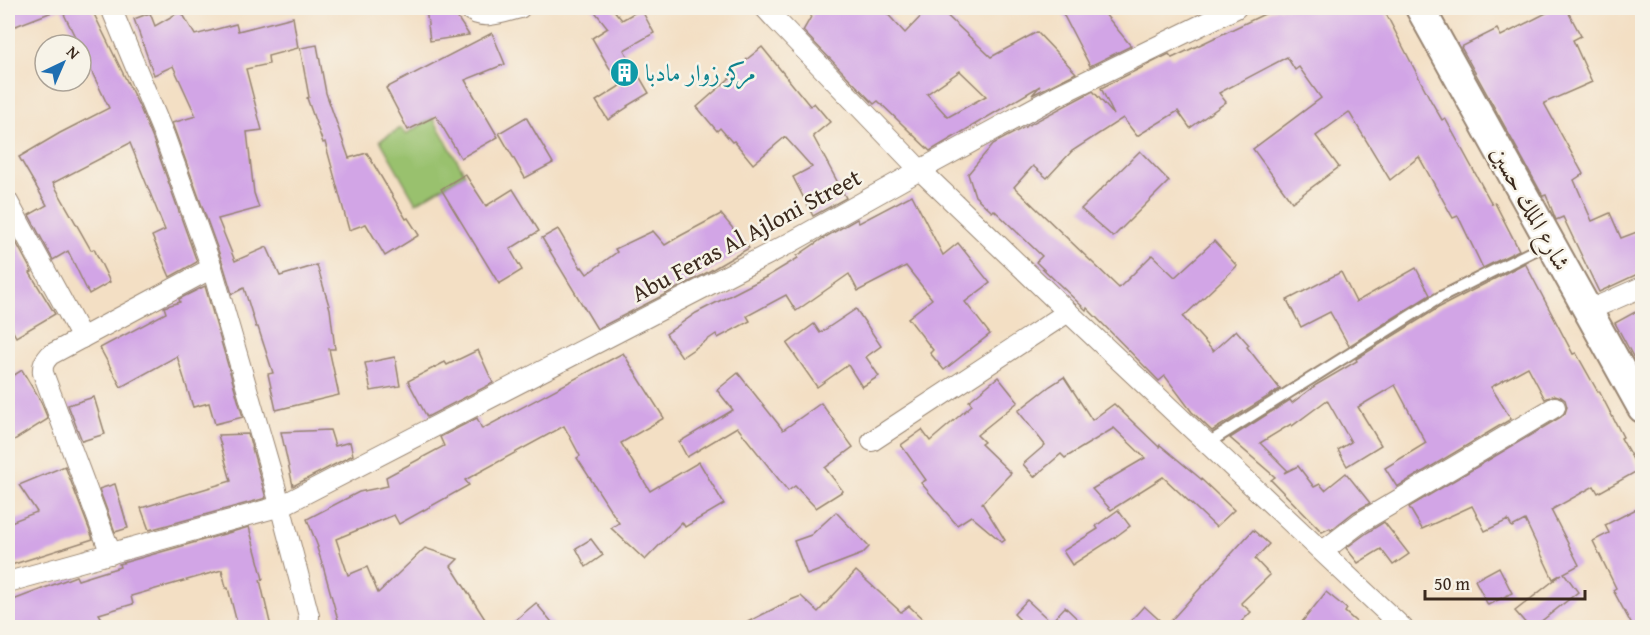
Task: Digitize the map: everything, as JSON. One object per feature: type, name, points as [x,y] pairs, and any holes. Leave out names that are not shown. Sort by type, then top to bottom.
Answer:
[{"type":"main road","name":"شارع الملك حسين","points":[[1420,8],[1642,408]]},
{"type":"street","points":[[111,8],[164,135],[213,268],[281,506],[311,624]]},
{"type":"street","points":[[468,8],[485,15],[520,8]]},
{"type":"street","points":[[765,8],[920,170],[1403,627]]},
{"type":"street","name":"Abu Feras Al Ajloni Street","points":[[8,582],[281,506],[788,244],[1058,95],[1236,8]]},
{"type":"street","points":[[8,202],[82,338]]},
{"type":"street","points":[[111,554],[42,367],[44,361],[50,355],[213,268]]},
{"type":"street","points":[[1587,311],[1642,287]]},
{"type":"street","points":[[872,441],[1068,312]]},
{"type":"street","points":[[1323,551],[1361,522],[1555,407]]},
{"type":"lane","points":[[1208,443],[1439,298],[1550,242]]},
{"type":"green space","points":[[433,118],[465,174],[416,203],[380,140],[401,128],[406,134]]},
{"type":"building","points":[[8,8],[59,8],[60,9],[13,27]]},
{"type":"building","points":[[61,8],[91,8],[153,139],[197,262],[170,277],[152,236],[165,230],[130,143],[53,183],[91,250],[94,249],[110,282],[89,294],[68,251],[53,260],[29,215],[47,205],[19,157],[109,108],[93,74],[93,33],[73,33]]},
{"type":"building","points":[[426,8],[451,8],[469,35],[430,41]]},
{"type":"building","name":"مركز زوار مادبا","points":[[592,8],[612,8],[622,20],[641,9],[654,33],[624,50],[649,93],[608,120],[596,101],[620,86],[592,38],[608,28]]},
{"type":"building","points":[[816,8],[882,8],[905,33],[929,8],[939,8],[991,57],[1037,32],[1076,73],[1032,95],[1040,86],[930,151],[878,101],[874,104],[803,31]],"holes":[[[960,71],[986,96],[948,117],[927,94]]]},
{"type":"building","points":[[1060,8],[1100,8],[1131,46],[1090,66]]},
{"type":"building","points":[[1277,8],[1383,8],[1431,101],[1442,120],[1445,118],[1492,204],[1495,203],[1519,250],[1483,268],[1458,216],[1453,218],[1419,157],[1390,180],[1349,112],[1316,136],[1339,167],[1292,202],[1253,149],[1321,98],[1299,67],[1295,70],[1287,57],[1219,93],[1226,102],[1190,128],[1178,111],[1137,136],[1123,118],[1072,151],[1047,178],[1033,166],[1014,187],[1119,288],[1152,255],[1175,277],[1214,241],[1237,266],[1183,317],[1213,351],[1236,330],[1280,389],[1212,431],[1192,412],[1165,376],[1159,381],[1087,308],[1086,310],[1036,262],[1042,256],[994,210],[992,212],[975,196],[968,174],[993,144],[1093,91],[1114,115],[1101,88],[1169,54],[1172,58]]},
{"type":"building","points":[[1556,8],[1566,8],[1581,36],[1573,40],[1592,82],[1544,103],[1583,174],[1574,180],[1592,221],[1610,213],[1621,238],[1642,230],[1642,272],[1599,292],[1563,217],[1556,220],[1546,195],[1543,196],[1461,47],[1497,29],[1501,36]]},
{"type":"building","points":[[181,11],[195,35],[236,24],[238,31],[293,17],[298,48],[268,56],[269,64],[246,69],[262,130],[247,132],[254,193],[259,208],[218,219],[235,261],[267,247],[280,276],[317,265],[330,309],[335,349],[329,349],[339,395],[276,410],[268,374],[273,373],[244,288],[232,294],[172,123],[196,116],[173,66],[154,75],[134,19],[150,13],[155,26]]},
{"type":"building","points":[[492,33],[505,64],[465,80],[498,137],[461,158],[436,116],[408,130],[386,88]]},
{"type":"building","points":[[317,45],[326,93],[349,158],[367,153],[406,219],[408,218],[419,235],[385,256],[366,224],[349,230],[325,142],[323,143],[307,98],[309,97],[300,48]]},
{"type":"building","points":[[762,47],[810,106],[814,103],[830,122],[813,136],[846,198],[813,216],[793,177],[812,167],[785,137],[753,164],[734,141],[732,142],[720,128],[717,131],[697,107],[732,76],[730,73]]},
{"type":"building","points":[[526,117],[553,163],[525,178],[499,133]]},
{"type":"building","points":[[1140,151],[1169,181],[1113,237],[1081,209]]},
{"type":"building","points":[[465,174],[486,206],[513,189],[539,231],[510,249],[522,270],[499,284],[441,189]]},
{"type":"building","points":[[912,195],[943,255],[958,243],[990,283],[965,302],[990,334],[944,370],[930,353],[933,350],[908,318],[932,299],[906,266],[858,291],[849,274],[796,311],[786,295],[747,316],[750,321],[718,338],[716,334],[682,357],[666,334],[696,313],[798,258],[797,256],[822,239],[857,219],[859,223]]},
{"type":"building","points":[[721,214],[749,248],[701,276],[597,329],[542,238],[558,229],[587,274],[617,252],[615,249],[653,231],[665,245]]},
{"type":"building","points":[[8,227],[32,272],[30,273],[55,314],[16,337],[8,322]]},
{"type":"building","points":[[1525,263],[1573,354],[1576,353],[1599,391],[1639,470],[1598,493],[1594,486],[1551,510],[1579,565],[1564,573],[1578,592],[1534,627],[1529,627],[1515,611],[1562,574],[1553,579],[1525,520],[1512,527],[1508,520],[1485,531],[1472,506],[1422,529],[1409,507],[1565,413],[1567,407],[1565,400],[1555,395],[1545,399],[1528,367],[1491,387],[1511,419],[1397,487],[1385,468],[1426,443],[1395,385],[1358,407],[1381,445],[1347,466],[1338,450],[1351,442],[1327,400],[1292,426],[1291,424],[1260,443],[1287,470],[1284,473],[1298,466],[1314,487],[1320,484],[1325,490],[1346,473],[1370,503],[1331,530],[1330,528],[1322,532],[1271,480],[1275,477],[1230,438],[1290,400],[1292,403],[1316,385],[1438,308]]},
{"type":"building","points":[[1416,268],[1430,295],[1349,346],[1330,312],[1301,327],[1287,300],[1341,272],[1356,302]]},
{"type":"building","points":[[205,286],[243,417],[215,424],[209,403],[193,407],[177,356],[121,387],[100,348],[166,313],[164,307],[180,302],[179,299]]},
{"type":"building","points":[[856,309],[881,346],[866,357],[879,376],[862,387],[848,365],[817,387],[787,344],[814,324],[820,333]]},
{"type":"building","points":[[1637,311],[1642,322],[1642,373],[1615,323]]},
{"type":"building","points":[[478,350],[493,383],[427,417],[408,381],[445,362],[447,365]]},
{"type":"building","points":[[623,353],[664,418],[621,443],[650,491],[699,462],[724,504],[685,527],[682,522],[645,560],[611,528],[619,523],[577,458],[580,456],[564,426],[465,480],[469,485],[399,524],[394,515],[336,539],[348,575],[367,567],[378,593],[425,548],[458,559],[451,566],[490,627],[340,627],[318,547],[307,519],[359,492],[388,486],[386,477],[444,446],[440,437],[477,418],[482,429]]},
{"type":"building","points":[[395,357],[400,386],[371,391],[365,363]]},
{"type":"building","points":[[22,370],[48,419],[8,444],[8,379]]},
{"type":"building","points":[[738,373],[783,430],[821,403],[853,447],[825,468],[843,491],[816,508],[795,486],[788,491],[737,427],[687,457],[679,442],[733,410],[717,390]]},
{"type":"building","points":[[998,377],[1018,402],[977,435],[984,442],[981,444],[1011,473],[982,503],[1005,540],[1002,542],[971,516],[957,525],[921,483],[926,480],[901,445],[922,430],[930,441],[972,405],[969,401]]},
{"type":"building","points":[[1064,377],[1092,420],[1114,404],[1159,447],[1160,445],[1201,479],[1234,510],[1216,527],[1163,477],[1111,510],[1092,489],[1145,458],[1114,428],[1065,458],[1061,454],[1034,477],[1023,464],[1045,445],[1018,411]]},
{"type":"building","points":[[94,397],[105,434],[82,441],[68,405]]},
{"type":"building","points":[[330,430],[335,446],[350,442],[353,455],[293,486],[281,432]]},
{"type":"building","points":[[248,434],[266,498],[149,530],[141,508],[231,481],[218,435]]},
{"type":"building","points":[[65,466],[93,539],[8,566],[8,523],[37,512],[19,485]]},
{"type":"building","points":[[115,484],[128,528],[115,532],[99,489]]},
{"type":"building","points":[[1642,506],[1642,627],[1633,627],[1613,590],[1616,588],[1593,541],[1609,533],[1605,525]]},
{"type":"building","points":[[1118,510],[1130,526],[1072,565],[1063,551],[1098,529],[1096,526]]},
{"type":"building","points":[[836,512],[869,547],[862,554],[807,575],[794,541],[811,535]]},
{"type":"building","points":[[1384,522],[1409,554],[1393,565],[1381,549],[1358,563],[1346,548]]},
{"type":"building","points":[[249,527],[263,579],[260,580],[271,627],[238,627],[222,570],[131,596],[133,604],[99,614],[107,627],[8,627],[8,602],[76,576],[78,580],[120,567],[119,564]]},
{"type":"building","points":[[1253,530],[1269,544],[1255,559],[1270,575],[1241,603],[1251,612],[1236,627],[1125,627],[1144,606],[1166,626]]},
{"type":"building","points":[[591,539],[603,555],[586,567],[576,548]]},
{"type":"building","points":[[1499,567],[1512,593],[1488,605],[1475,580]]},
{"type":"building","points":[[856,571],[901,612],[909,606],[931,627],[738,627],[801,596],[818,612]]},
{"type":"building","points":[[1326,592],[1347,609],[1345,612],[1362,627],[1298,627]]},
{"type":"building","points":[[1027,600],[1051,622],[1065,607],[1086,627],[1027,627],[1014,614]]},
{"type":"building","points":[[536,603],[556,627],[507,627]]},
{"type":"place","name":"مركز زوار مادبا","points":[[624,72]]}]
